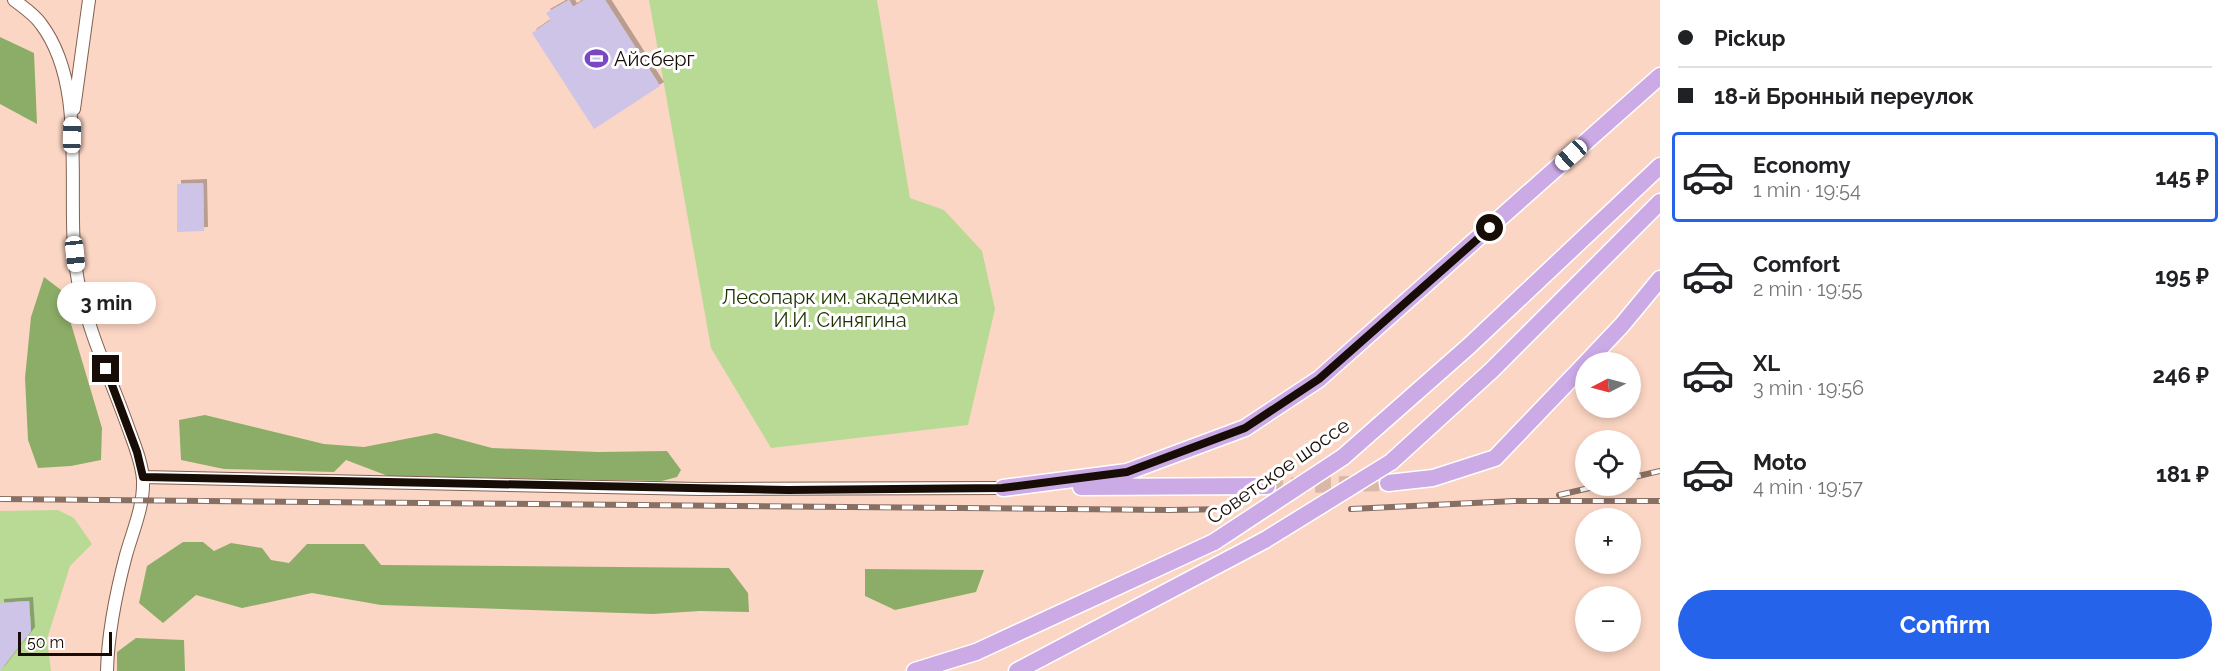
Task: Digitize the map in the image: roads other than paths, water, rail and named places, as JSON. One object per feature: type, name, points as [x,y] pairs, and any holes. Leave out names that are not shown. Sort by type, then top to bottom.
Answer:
[{"type":"highway","points":[[1002,488],[1127,472],[1245,428],[1319,379],[1660,76]]},
{"type":"highway","name":"Советское шоссе","points":[[915,671],[976,652],[1214,542],[1342,457],[1469,346],[1660,166]]},
{"type":"highway","points":[[1017,671],[1265,540],[1390,462],[1492,370],[1660,202]]},
{"type":"highway","points":[[1596,352],[1660,279]]},
{"type":"highway","points":[[1388,483],[1433,478],[1495,458],[1575,374]]},
{"type":"highway","points":[[1002,488],[1267,486]]},
{"type":"street","points":[[14,0],[40,21],[51,38],[60,59],[72,117]]},
{"type":"street","points":[[89,0],[72,117],[71,189],[78,280],[90,326],[120,405],[143,477],[142,501],[126,555],[108,637],[107,671]]},
{"type":"street","points":[[143,477],[699,489],[1002,488]]},
{"type":"tunnel","points":[[1267,486],[1388,483]]},
{"type":"railway","points":[[1641,475],[1660,471]]},
{"type":"railway","points":[[1559,495],[1575,491]]},
{"type":"railway","points":[[0,499],[1231,509]]},
{"type":"railway","points":[[1351,509],[1514,501],[1660,501]]},
{"type":"place","name":"Айсберг","points":[[596,59]]},
{"type":"park label","name":"Лесопарк им. академика И.И. Синягина","points":[[840,308]]}]
